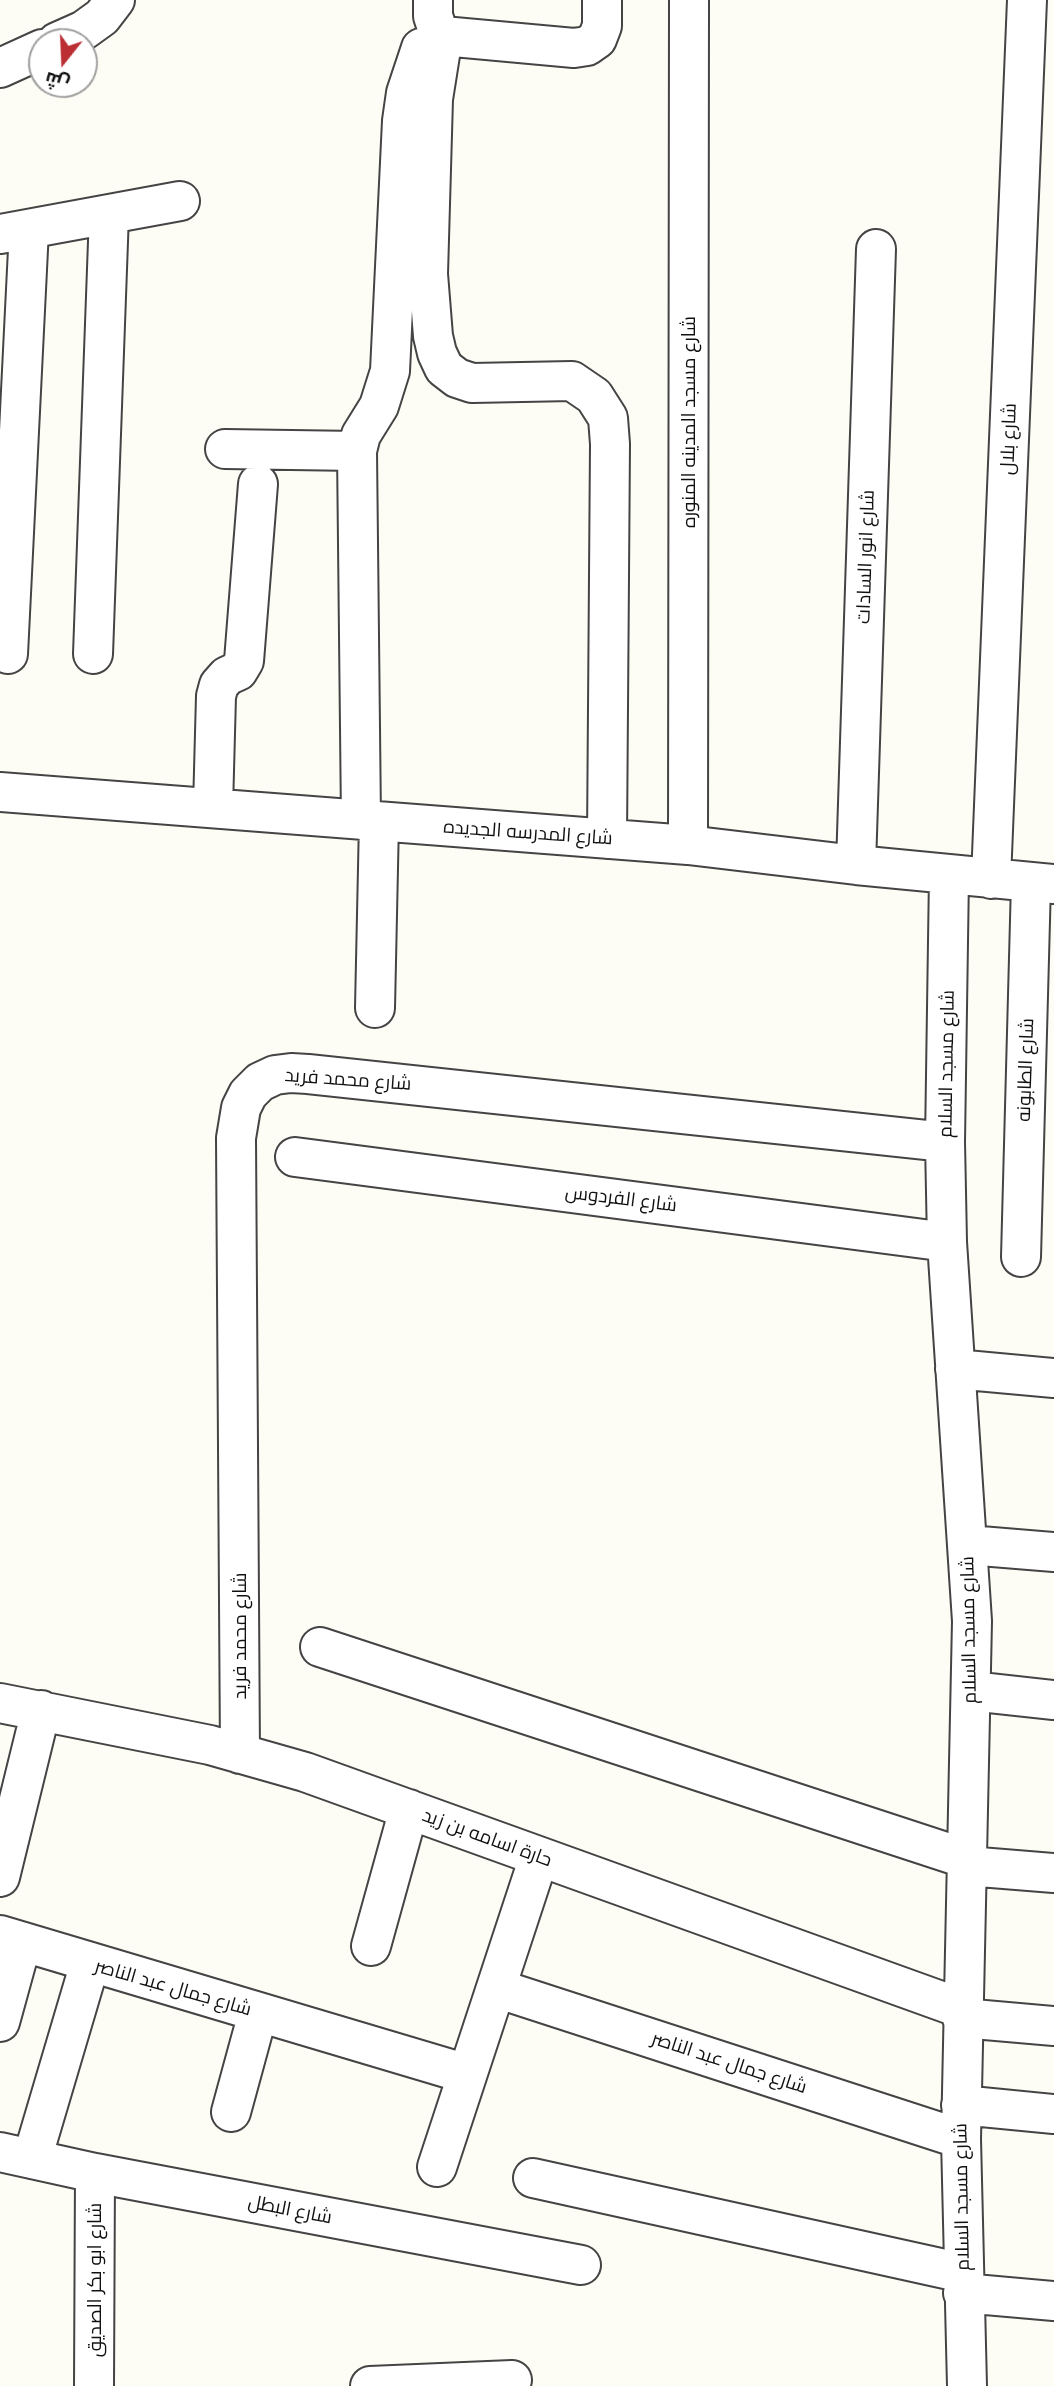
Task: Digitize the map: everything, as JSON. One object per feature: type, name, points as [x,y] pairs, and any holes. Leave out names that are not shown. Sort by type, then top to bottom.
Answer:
[{"type":"street","points":[[87,28],[102,17],[115,0]]},
{"type":"street","points":[[438,21],[574,48],[587,46],[597,39],[602,26],[602,0]]},
{"type":"street","name":"شارع مسجد المدينه المنوره","points":[[688,845],[689,0]]},
{"type":"street","name":"شارع بلال","points":[[991,879],[1027,0]]},
{"type":"street","points":[[375,1008],[357,451],[361,435],[379,406],[390,372],[402,121],[406,93],[422,46],[438,21]]},
{"type":"street","points":[[438,21],[428,274],[437,353],[444,368],[472,383],[572,381],[594,396],[608,418],[607,839]]},
{"type":"street","points":[[0,68],[28,55]]},
{"type":"street","points":[[8,654],[14,231],[180,201]]},
{"type":"street","points":[[93,654],[109,214]]},
{"type":"street","name":"شارع انور السادات","points":[[856,865],[876,249]]},
{"type":"street","points":[[225,449],[357,451]]},
{"type":"street","points":[[213,808],[216,696],[219,685],[238,671],[244,661],[258,484]]},
{"type":"street","name":"شارع المدرسه الجديده","points":[[0,792],[688,845],[1042,883]]},
{"type":"street","name":"شارع مسجد السلام","points":[[949,875],[945,1142],[947,1242],[972,1621],[961,2122],[967,2386]]},
{"type":"street","name":"شارع الطابونه","points":[[1021,1256],[1042,883]]},
{"type":"street","name":"شارع محمد فريد","points":[[240,1754],[236,1138],[241,1108],[248,1094],[260,1082],[275,1075],[308,1074],[945,1142]]},
{"type":"street","name":"شارع الفردوس","points":[[295,1157],[947,1242]]},
{"type":"street","points":[[954,1369],[1054,1378]]},
{"type":"street","points":[[968,1545],[1054,1552]]},
{"type":"street","points":[[320,1647],[967,1863],[1054,1873]]},
{"type":"street","points":[[971,1691],[1054,1699]]},
{"type":"street","name":"حارة اسامه بن زيد","points":[[0,1703],[210,1745],[305,1772],[963,2014],[1054,2026]]},
{"type":"street","points":[[0,1877],[41,1710]]},
{"type":"street","points":[[371,1946],[409,1809]]},
{"type":"street","points":[[436,2167],[539,1857]]},
{"type":"street","points":[[0,2022],[11,1938]]},
{"type":"street","name":"شارع جمال عبد الناصر","points":[[11,1938],[467,2074]]},
{"type":"street","points":[[16,2155],[90,1963]]},
{"type":"street","name":"شارع جمال عبد الناصر","points":[[496,1988],[961,2122],[1054,2114]]},
{"type":"street","points":[[231,2112],[258,2013]]},
{"type":"street","name":"شارع البطل","points":[[16,2155],[95,2173],[581,2265]]},
{"type":"street","name":"شارع ابو بكر الصديق","points":[[94,2386],[95,2173]]},
{"type":"street","points":[[533,2178],[963,2283],[1054,2301]]},
{"type":"street","points":[[370,2386],[512,2380]]}]
